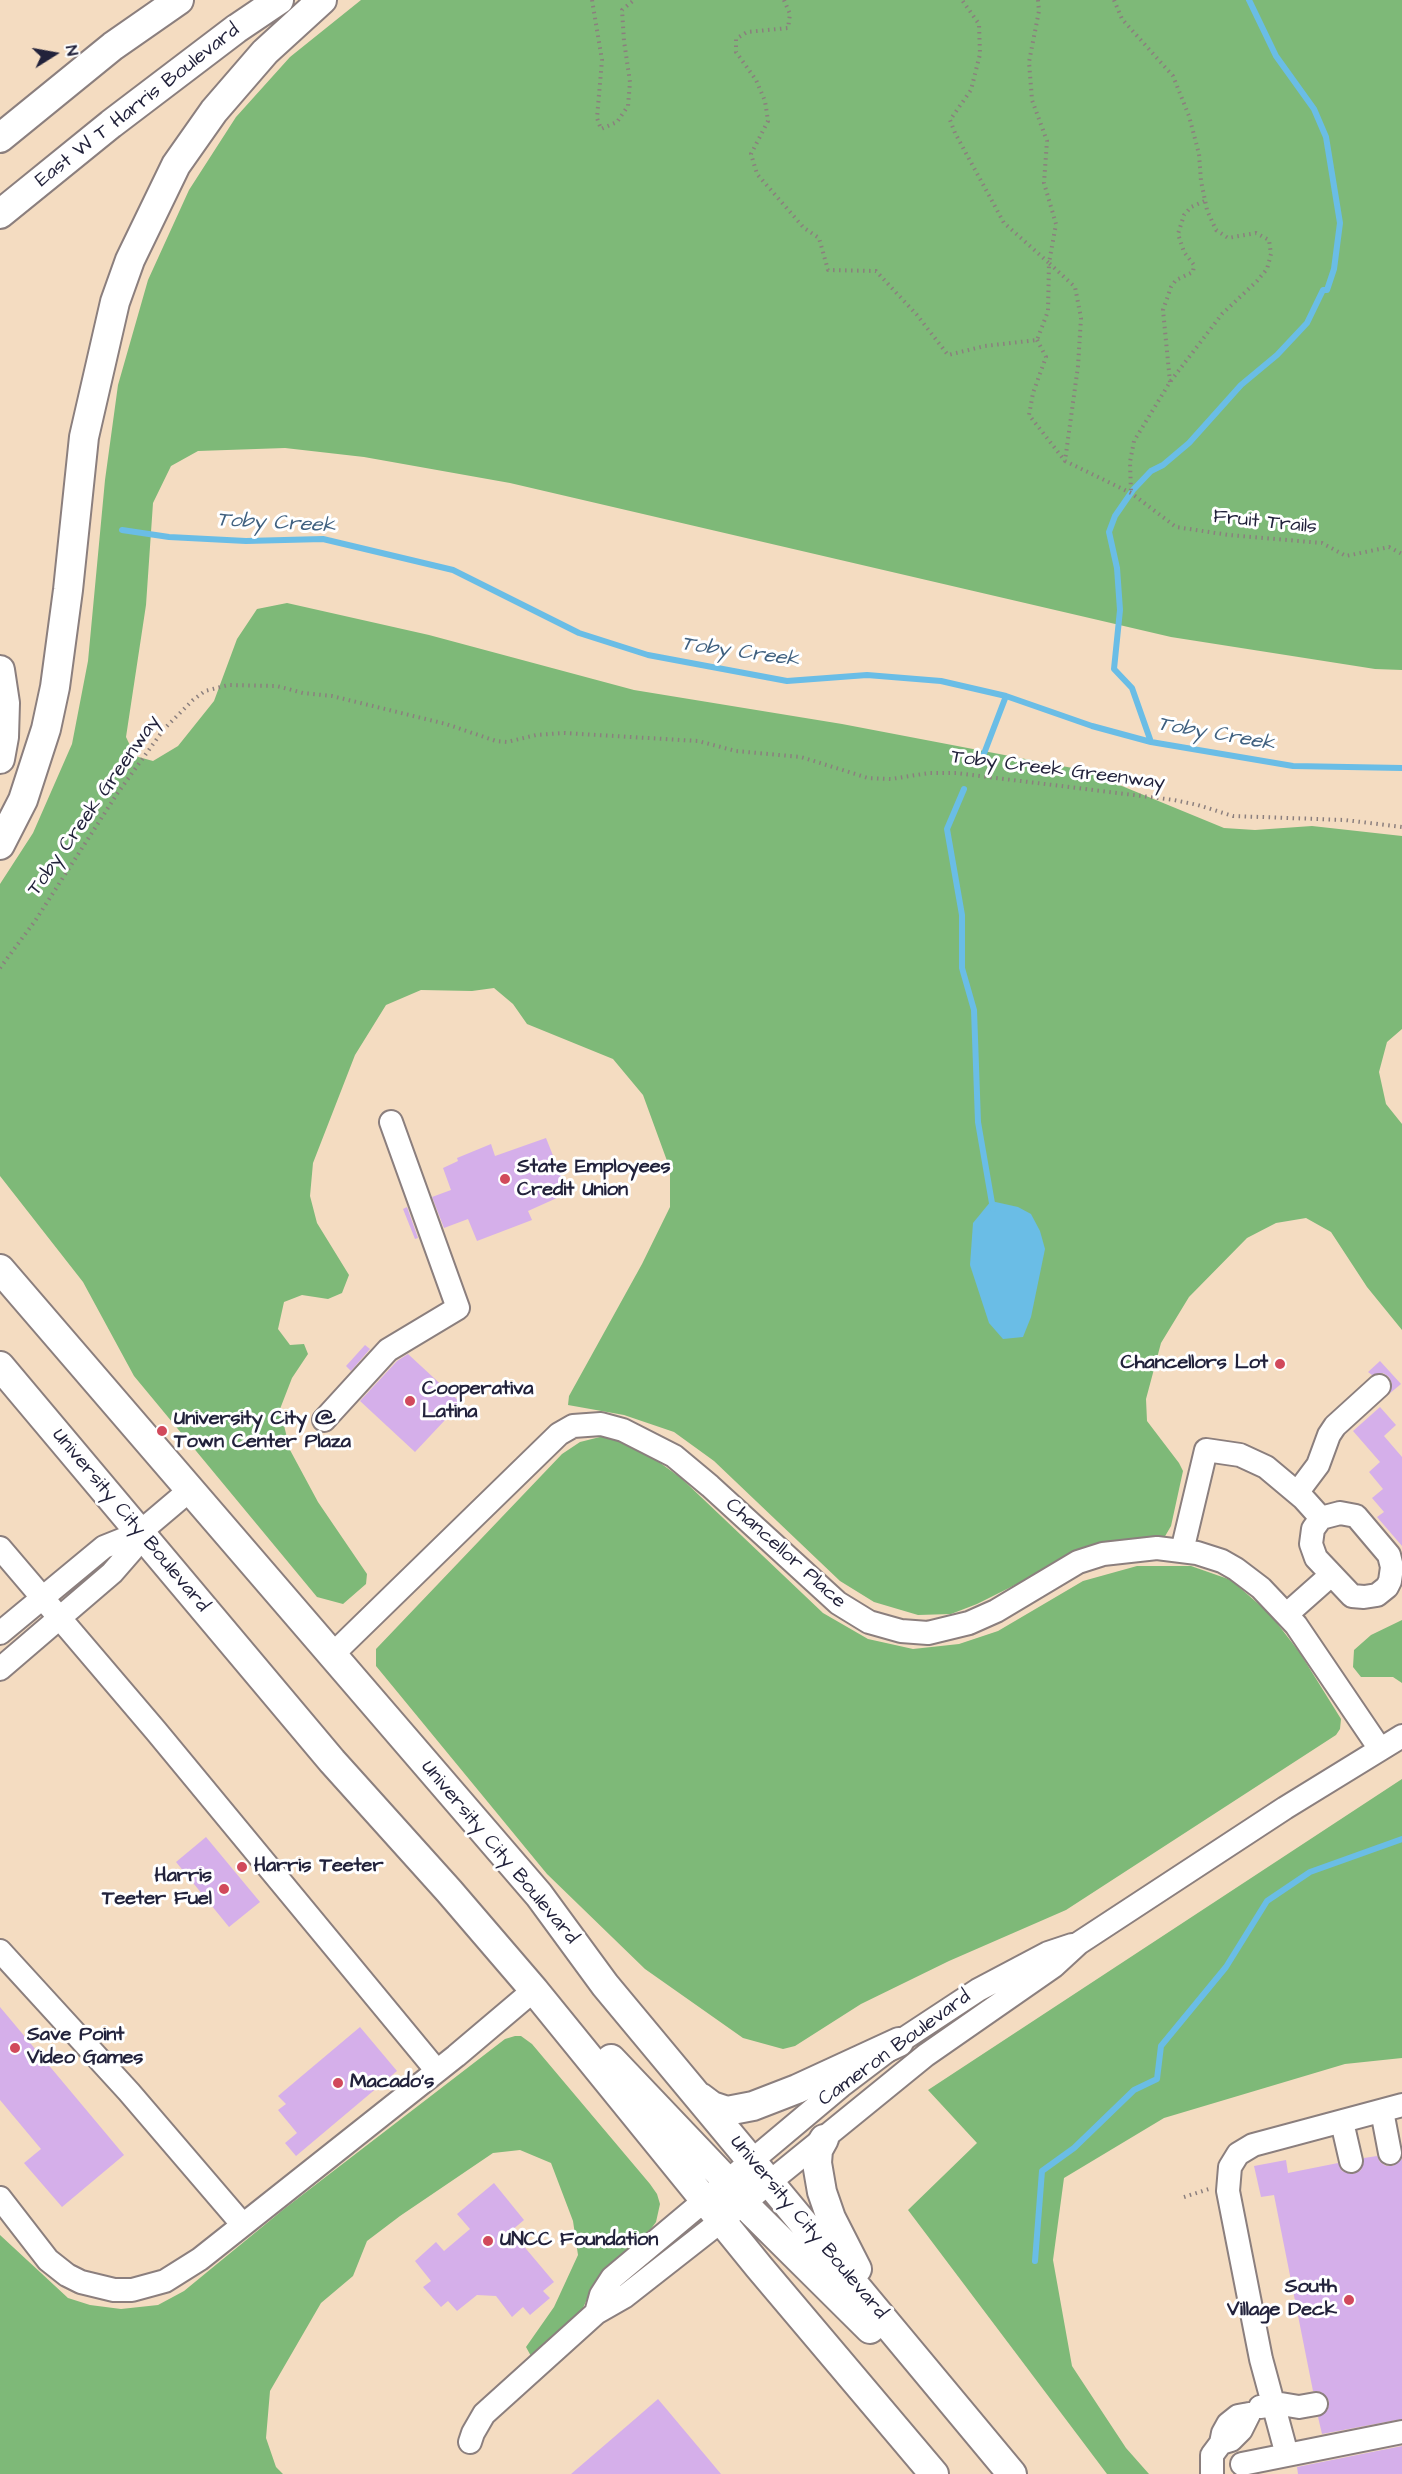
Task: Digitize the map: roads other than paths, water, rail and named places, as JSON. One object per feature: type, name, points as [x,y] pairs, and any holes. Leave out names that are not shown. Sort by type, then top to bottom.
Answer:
[{"type":"main road","points":[[0,138],[113,46],[179,0]]},
{"type":"main road","name":"East W T Harris Boulevard","points":[[0,214],[111,124],[236,29],[279,0]]},
{"type":"main road","points":[[0,845],[23,800],[46,729],[55,687],[68,590],[84,437],[97,371],[115,302],[130,260],[176,165],[213,111],[265,52],[322,0]]},
{"type":"main road","points":[[0,670],[5,703],[4,737],[0,759]]},
{"type":"main road","name":"University City Boulevard","points":[[0,1269],[539,1895],[605,1985],[1012,2474]]},
{"type":"main road","name":"University City Boulevard","points":[[0,1366],[332,1761],[534,1990],[713,2210],[933,2474]]},
{"type":"main road","points":[[534,1990],[579,2025],[726,2180],[734,2186],[746,2188],[760,2187],[770,2183]]},
{"type":"main road","points":[[698,2096],[717,2108],[727,2111],[742,2109],[797,2089],[899,2042]]},
{"type":"main road","points":[[824,2139],[818,2150],[817,2163],[828,2211],[848,2253],[899,2338]]},
{"type":"main road","points":[[713,2210],[725,2193],[744,2203],[975,2431]]},
{"type":"street","points":[[324,1420],[388,1350],[458,1308],[391,1122]]},
{"type":"street","points":[[1297,1493],[1318,1465],[1329,1435],[1335,1426],[1379,1386]]},
{"type":"street","name":"Chancellor Place","points":[[332,1655],[533,1456],[559,1434],[573,1426],[601,1424],[623,1430],[674,1456],[838,1603],[869,1622],[901,1631],[928,1633],[969,1623],[996,1611],[1063,1569],[1090,1557],[1137,1548],[1182,1551],[1211,1557],[1236,1569],[1261,1588],[1287,1614],[1380,1749]]},
{"type":"street","points":[[1182,1551],[1206,1450],[1240,1455],[1252,1460],[1280,1478],[1321,1518]]},
{"type":"street","points":[[0,1633],[104,1547],[139,1533],[191,1490]]},
{"type":"street","points":[[1340,1513],[1356,1516],[1392,1561],[1392,1574],[1387,1587],[1370,1597],[1352,1596],[1331,1575],[1316,1557],[1311,1544],[1313,1529],[1321,1518],[1340,1513]]},
{"type":"street","points":[[0,1668],[123,1563],[132,1550],[139,1533]]},
{"type":"street","points":[[1,1552],[163,1740],[437,2071]]},
{"type":"street","points":[[1287,1614],[1331,1575]]},
{"type":"street","name":"Cameron Boulevard","points":[[744,2203],[926,2055],[1054,1966],[1079,1943],[1285,1808],[1402,1736]]},
{"type":"street","name":"Cameron Boulevard","points":[[470,2442],[472,2433],[484,2414],[596,2313],[624,2297],[713,2210],[726,2180],[899,2042],[978,1990],[1029,1961],[1079,1943]]},
{"type":"street","points":[[0,1951],[129,2092],[243,2225]]},
{"type":"street","points":[[0,2198],[48,2259],[67,2275],[81,2282],[114,2290],[132,2290],[165,2281],[200,2259],[437,2071],[534,1990]]},
{"type":"street","points":[[1287,2455],[1261,2359],[1228,2191],[1228,2174],[1233,2160],[1245,2149],[1393,2107],[1396,2149]]},
{"type":"street","points":[[1342,2121],[1351,2161]]},
{"type":"street","points":[[1212,2474],[1212,2456],[1221,2443],[1228,2424],[1238,2416],[1272,2404],[1293,2407],[1316,2404]]},
{"type":"street","points":[[1242,2464],[1402,2432]]},
{"type":"water","points":[[991,1201],[1018,1207],[1031,1214],[1040,1231],[1045,1249],[1031,1317],[1023,1337],[1003,1339],[989,1323],[970,1265],[973,1223]]},
{"type":"waterway","points":[[1151,742],[1132,688],[1114,669],[1120,610],[1117,568],[1109,532],[1115,516],[1133,490],[1151,471],[1163,465],[1189,443],[1241,385],[1277,355],[1307,323],[1323,290],[1327,290],[1334,269],[1340,223],[1326,137],[1314,109],[1276,56],[1249,0]]},
{"type":"waterway","name":"Toby Creek","points":[[122,530],[169,537],[246,541],[323,539],[453,570],[579,633],[648,655],[787,681],[867,675],[941,681],[1006,696],[1092,726],[1151,742],[1293,766],[1402,768]]},
{"type":"waterway","points":[[980,764],[1006,696]]},
{"type":"waterway","points":[[964,789],[947,829],[962,915],[962,968],[974,1010],[978,1122],[993,1209]]},
{"type":"waterway","points":[[1035,2261],[1042,2171],[1074,2148],[1134,2090],[1157,2079],[1161,2046],[1226,1967],[1267,1901],[1310,1872],[1402,1839]]},
{"type":"place","name":"State Employees Credit Union","points":[[505,1179]]},
{"type":"place","name":"Chancellors Lot","points":[[1280,1364]]},
{"type":"place","name":"Cooperativa Latina","points":[[410,1401]]},
{"type":"place","name":"University City @ Town Center Plaza","points":[[162,1431]]},
{"type":"place","name":"Harris Teeter","points":[[242,1867]]},
{"type":"place","name":"Harris Teeter Fuel","points":[[224,1889]]},
{"type":"place","name":"Save Point Video Games","points":[[15,2048]]},
{"type":"place","name":"Macado's","points":[[338,2083]]},
{"type":"place","name":"UNCC Foundation","points":[[488,2241]]},
{"type":"place","name":"South Village Deck","points":[[1349,2300]]}]
